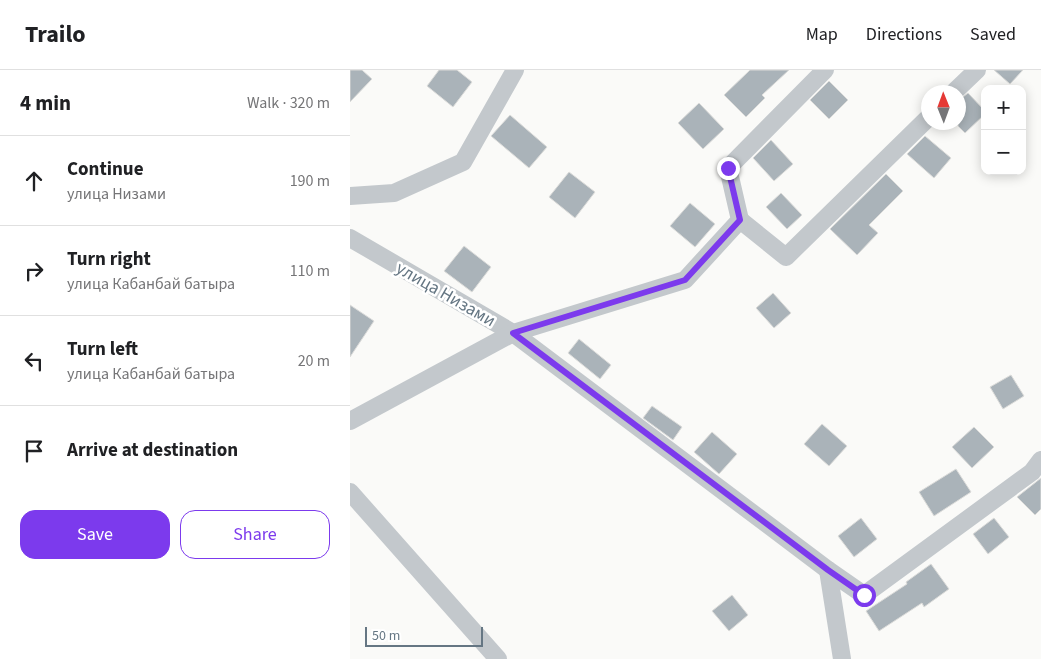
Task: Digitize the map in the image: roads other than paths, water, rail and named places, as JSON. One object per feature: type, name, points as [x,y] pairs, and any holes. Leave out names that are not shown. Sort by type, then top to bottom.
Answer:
[{"type":"street","points":[[350,196],[394,193],[463,162],[515,70]]},
{"type":"street","points":[[825,70],[728,168],[740,220],[786,257],[921,125]]},
{"type":"street","points":[[961,85],[977,70]]},
{"type":"street","points":[[350,421],[513,333],[685,280],[740,220]]},
{"type":"street","name":"улица Низами","points":[[350,238],[513,333],[864,595],[1032,472],[1041,460]]},
{"type":"street","points":[[350,492],[498,659]]},
{"type":"street","points":[[828,570],[842,659]]}]
